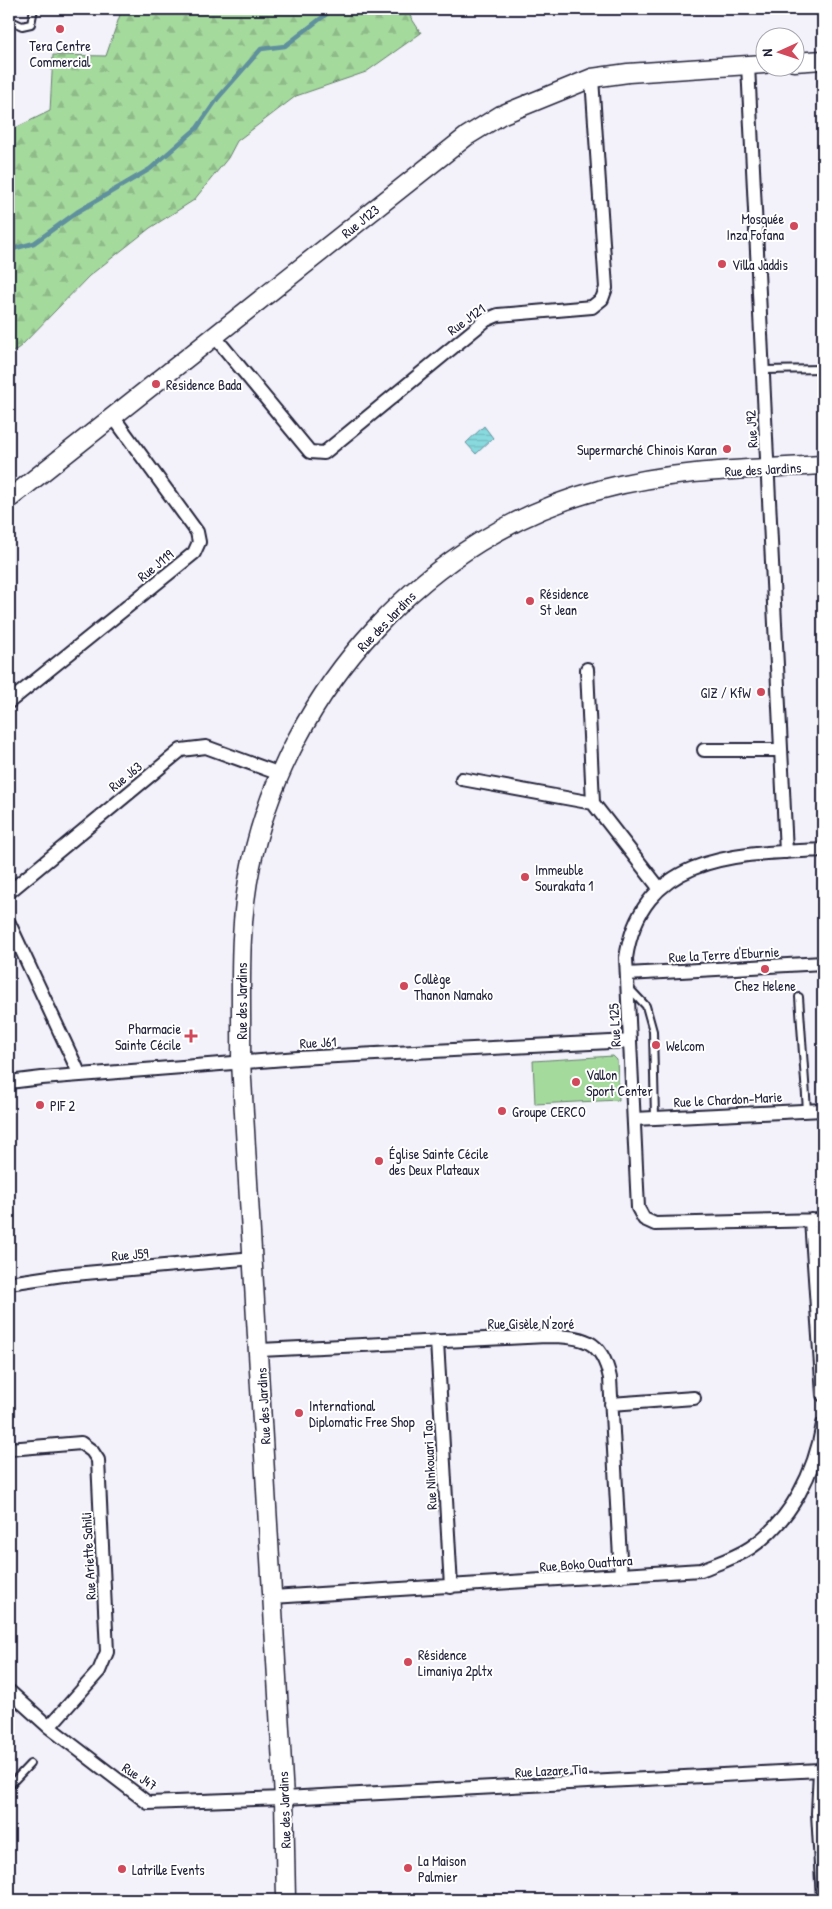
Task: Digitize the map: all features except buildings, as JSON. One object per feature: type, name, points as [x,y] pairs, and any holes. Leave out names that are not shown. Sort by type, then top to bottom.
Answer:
[{"type":"main road","points":[[804,61],[823,60]]},
{"type":"main road","name":"Rue J123","points":[[9,499],[114,418],[467,136],[501,115],[592,78],[628,73],[754,64]]},
{"type":"main road","name":"Rue des Jardins","points":[[286,1900],[284,1798],[260,1350],[245,1160],[241,1062],[241,952],[244,907],[250,865],[262,823],[280,774],[297,738],[317,704],[364,641],[394,608],[432,576],[473,546],[517,520],[558,503],[602,489],[648,479],[823,465]]},
{"type":"street","name":"Rue J121","points":[[215,337],[310,452],[324,453],[486,320],[498,315],[592,307],[602,299],[606,288],[592,78]]},
{"type":"street","name":"Rue J92","points":[[756,78],[763,370],[786,852]]},
{"type":"street","name":"Rue J119","points":[[9,702],[194,553],[199,542],[197,532],[114,418]]},
{"type":"street","points":[[586,669],[593,803],[660,888]]},
{"type":"street","name":"Rue J63","points":[[9,892],[181,750],[206,747],[280,774]]},
{"type":"street","points":[[704,750],[781,750]]},
{"type":"street","points":[[462,780],[593,803]]},
{"type":"street","name":"Rue L125","points":[[817,1220],[655,1224],[644,1220],[638,1208],[627,980],[629,939],[637,919],[650,898],[660,888],[688,869],[711,861],[786,852],[823,850]]},
{"type":"street","points":[[9,923],[80,1075]]},
{"type":"street","name":"Rue la Terre d'Eburnie","points":[[627,980],[823,963]]},
{"type":"street","name":"Rue J61","points":[[9,1082],[241,1062],[630,1041]]},
{"type":"street","name":"Rue le Chardon-Marie","points":[[634,1119],[823,1110]]},
{"type":"street","points":[[817,1220],[823,1395]]},
{"type":"street","name":"Rue J59","points":[[9,1283],[63,1274],[254,1258]]},
{"type":"street","name":"Rue Gisèle N'zoré","points":[[260,1350],[576,1336],[595,1346],[606,1360],[610,1378],[621,1576]]},
{"type":"street","name":"Rue Ninkouari Tao","points":[[437,1341],[452,1587]]},
{"type":"street","points":[[611,1404],[694,1398]]},
{"type":"street","name":"Rue Boko Ouattara","points":[[272,1597],[701,1570],[751,1548],[771,1531],[791,1508],[806,1481],[820,1446],[823,1424]]},
{"type":"street","name":"Rue Ariette Sahili","points":[[9,1449],[81,1444],[92,1451],[98,1460],[107,1652],[99,1671],[48,1727]]},
{"type":"street","name":"Rue J47","points":[[9,1691],[48,1727],[148,1803],[284,1798]]},
{"type":"street","points":[[822,1768],[818,1813],[823,1900]]},
{"type":"street","name":"Rue Lazare Tia","points":[[284,1798],[822,1768]]},
{"type":"lane","points":[[9,20],[22,26],[30,24],[34,9]]},
{"type":"lane","points":[[763,370],[823,369]]},
{"type":"lane","points":[[627,980],[646,1006],[653,1031],[655,1118]]},
{"type":"lane","points":[[800,997],[807,1110]]},
{"type":"lane","points":[[9,1786],[30,1764]]},
{"type":"green space","points":[[122,9],[420,9],[410,16],[421,33],[366,72],[296,96],[237,141],[228,158],[194,200],[150,228],[89,276],[21,346],[9,355],[9,131],[50,111],[53,55],[106,56]]},
{"type":"green space","name":"Vallon Sport Center","points":[[613,1056],[617,1060],[619,1100],[535,1104],[533,1061]]},
{"type":"water","points":[[484,426],[493,438],[476,454],[466,443]]},
{"type":"waterway","points":[[9,250],[34,243],[77,212],[150,169],[197,128],[218,98],[261,49],[285,46],[333,9]]},
{"type":"place","name":"Tera Centre Commercial","points":[[60,29]]},
{"type":"place","name":"Mosquée Inza Fofana","points":[[794,226]]},
{"type":"place","name":"Villa Jaddis","points":[[722,264]]},
{"type":"place","name":"Residence Bada","points":[[156,384]]},
{"type":"place","name":"Supermarché Chinois Karan","points":[[727,449]]},
{"type":"place","name":"Résidence St Jean","points":[[530,601]]},
{"type":"place","name":"GIZ / KfW","points":[[761,692]]},
{"type":"place","name":"Immeuble Sourakata 1","points":[[525,877]]},
{"type":"place","name":"Chez Helene","points":[[765,969]]},
{"type":"place","name":"Collège Thanon Namako","points":[[404,986]]},
{"type":"place","name":"Pharmacie Sainte Cécile","points":[[191,1036]]},
{"type":"place","name":"Welcom","points":[[656,1045]]},
{"type":"place","name":"Vallon Sport Center","points":[[576,1082]]},
{"type":"place","name":"PIF 2","points":[[40,1105]]},
{"type":"place","name":"Groupe CERCO","points":[[502,1111]]},
{"type":"place","name":"Église Sainte Cécile des Deux Plateaux","points":[[379,1161]]},
{"type":"place","name":"International Diplomatic Free Shop","points":[[299,1413]]},
{"type":"place","name":"Résidence Limaniya 2pltx","points":[[408,1662]]},
{"type":"place","name":"La Maison Palmier","points":[[408,1868]]},
{"type":"place","name":"Latrille Events","points":[[122,1869]]}]
